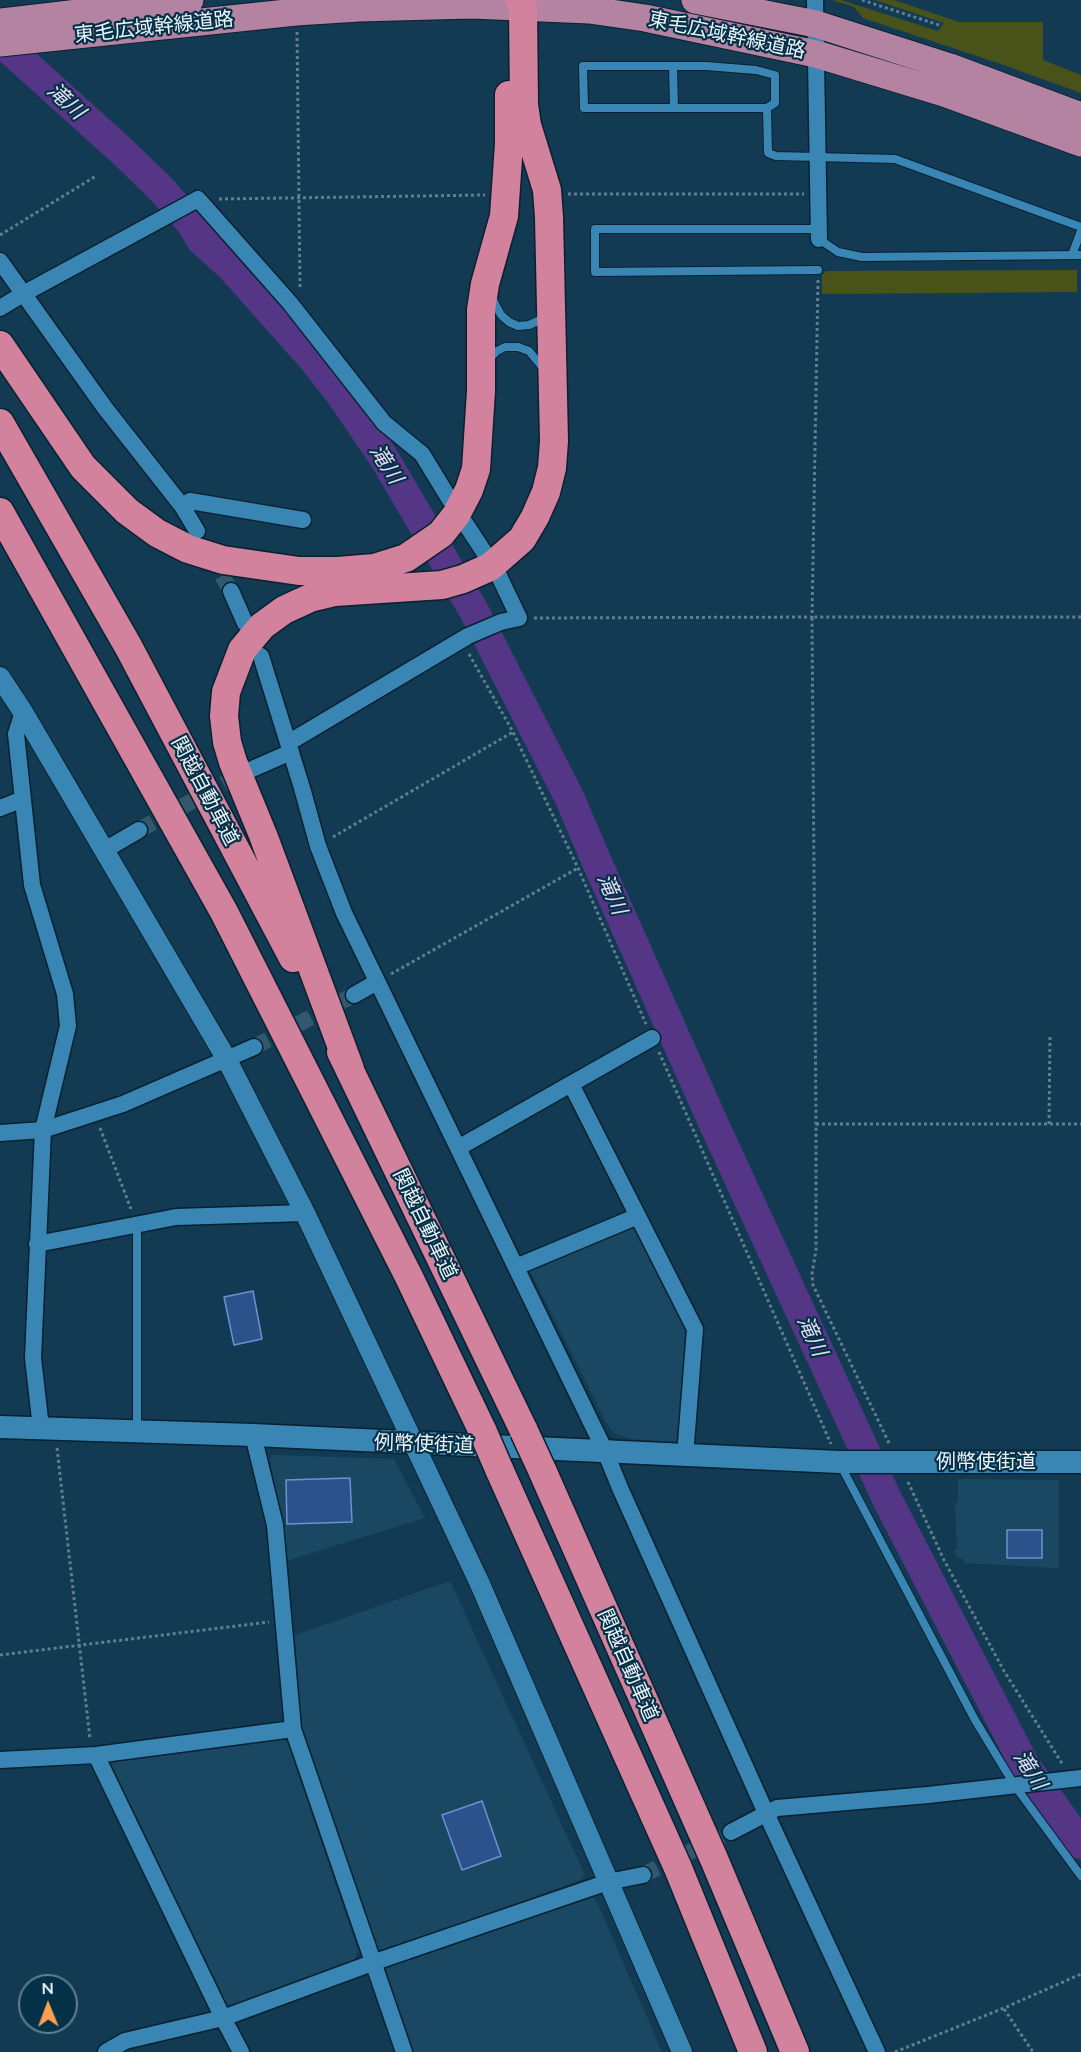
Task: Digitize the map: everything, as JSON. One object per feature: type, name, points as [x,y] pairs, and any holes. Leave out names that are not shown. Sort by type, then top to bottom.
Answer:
[{"type":"highway","name":"東毛広域幹線道路","points":[[3,29],[190,0]]},
{"type":"highway","name":"東毛広域幹線道路","points":[[695,0],[815,12],[950,67],[1081,116]]},
{"type":"highway","name":"東毛広域幹線道路","points":[[3,29],[32,41],[296,12],[516,3],[589,10],[645,18],[816,54],[944,93],[1081,144]]},
{"type":"highway","points":[[0,345],[83,466],[127,511],[157,533],[188,549],[223,560],[300,571],[375,568],[406,558],[441,534],[457,513],[469,490],[476,468],[479,446],[481,326],[485,284],[504,216],[516,3]]},
{"type":"highway","points":[[350,1069],[263,834],[233,762],[227,742],[224,716],[226,692],[242,650],[262,626],[284,610],[310,598],[335,592],[422,587],[463,579],[491,565],[522,539],[546,492],[552,468],[554,441],[548,190],[527,126],[516,3]]},
{"type":"highway","name":"関越自動車道","points":[[0,423],[128,646],[350,1069],[542,1470],[714,1859],[795,2052]]},
{"type":"highway","name":"関越自動車道","points":[[0,512],[224,912],[409,1277],[500,1469],[678,1868],[753,2052]]},
{"type":"main road","name":"例幣使街道","points":[[0,1427],[253,1435],[844,1462],[1081,1462]]},
{"type":"street","points":[[815,12],[818,234]]},
{"type":"street","points":[[0,308],[196,200],[290,303],[384,423],[422,454],[491,565],[519,618],[501,622],[468,636],[250,770]]},
{"type":"street","points":[[0,261],[105,408],[182,506],[196,531]]},
{"type":"street","points":[[182,506],[190,501],[303,520]]},
{"type":"street","points":[[231,591],[245,623]]},
{"type":"street","points":[[261,656],[318,846],[344,913],[605,1451],[766,1813],[877,2052]]},
{"type":"street","points":[[0,677],[23,712],[226,1058],[305,1214],[480,1584],[682,2052]]},
{"type":"street","points":[[23,712],[16,734],[32,885],[64,994],[69,1026],[43,1130],[37,1244],[33,1358],[48,1428]]},
{"type":"street","points":[[0,807],[22,799]]},
{"type":"street","points":[[103,851],[139,830]]},
{"type":"street","points":[[354,995],[377,982]]},
{"type":"street","points":[[458,1148],[652,1038]]},
{"type":"street","points":[[0,1133],[43,1130],[123,1104],[254,1047]]},
{"type":"street","points":[[571,1084],[695,1329],[686,1456]]},
{"type":"street","points":[[37,1244],[176,1217],[305,1214]]},
{"type":"street","points":[[516,1267],[638,1216]]},
{"type":"street","points":[[253,1435],[275,1525],[293,1729],[404,2052]]},
{"type":"street","points":[[0,1760],[96,1755],[293,1729]]},
{"type":"street","points":[[96,1755],[241,2052]]},
{"type":"street","points":[[731,1832],[777,1808],[1019,1786],[1073,1778]]},
{"type":"street","points":[[106,2052],[125,2041],[223,2018],[372,1963],[608,1882],[643,1875]]},
{"type":"lane","points":[[584,66],[673,66],[756,70],[775,75],[775,103],[767,108],[584,108],[584,66]]},
{"type":"lane","points":[[673,66],[674,108]]},
{"type":"lane","points":[[767,108],[768,153],[776,156],[895,159],[1081,229],[1077,255],[861,257],[838,252],[818,234],[595,229],[595,272],[818,270]]},
{"type":"lane","points":[[485,284],[501,315],[518,326],[529,325],[540,320],[550,300],[552,289]]},
{"type":"lane","points":[[481,374],[490,357],[497,351],[505,347],[518,347],[529,351],[554,383]]},
{"type":"lane","points":[[137,1224],[137,1431]]},
{"type":"lane","points":[[844,1462],[942,1659],[1019,1786],[1081,1876]]},
{"type":"path","points":[[862,0],[942,26]]},
{"type":"path","points":[[290,303],[300,291],[296,12]]},
{"type":"path","points":[[0,235],[96,176]]},
{"type":"path","points":[[560,194],[817,194]]},
{"type":"path","points":[[196,200],[496,195]]},
{"type":"path","points":[[818,270],[812,617],[816,1124],[816,1250],[812,1274],[813,1285],[894,1462],[944,1560],[999,1661],[1073,1778]]},
{"type":"path","points":[[519,618],[1081,617]]},
{"type":"path","points":[[318,846],[513,732]]},
{"type":"path","points":[[377,982],[578,868]]},
{"type":"path","points":[[1049,1124],[1050,1036]]},
{"type":"path","points":[[94,1113],[137,1224]]},
{"type":"path","points":[[816,1124],[1081,1124]]},
{"type":"path","points":[[48,1428],[65,1532],[91,1745],[96,1755]]},
{"type":"path","points":[[0,1655],[285,1620]]},
{"type":"path","points":[[895,2052],[1081,1974]]},
{"type":"path","points":[[1004,2008],[1033,2052]]},
{"type":"shaded area","points":[[630,1225],[638,1227],[690,1330],[682,1442],[630,1439],[614,1433],[607,1424],[529,1269]]},
{"type":"shaded area","points":[[273,1455],[394,1459],[425,1518],[286,1561],[270,1458]]},
{"type":"shaded area","points":[[958,1479],[1059,1480],[1059,1568],[965,1563],[963,1559],[957,1557],[954,1551],[957,1547],[955,1503],[958,1502]]},
{"type":"shaded area","points":[[450,1581],[585,1875],[580,1880],[381,1954],[375,1951],[300,1730],[295,1635]]},
{"type":"shaded area","points":[[280,1739],[287,1741],[358,1951],[352,1965],[230,2008],[227,2006],[111,1764],[113,1757]]},
{"type":"shaded area","points":[[590,1894],[597,1902],[662,2052],[412,2052],[383,1973],[388,1967]]},
{"type":"green space","points":[[832,0],[841,0],[938,31],[944,23],[875,0],[894,0],[959,22],[1043,22],[1043,60],[1081,75],[1081,93],[863,18],[854,7]]},
{"type":"green space","points":[[1077,270],[1077,292],[822,294],[822,275],[826,271]]},
{"type":"building","points":[[253,1291],[262,1339],[234,1345],[224,1297]]},
{"type":"building","points":[[350,1478],[352,1522],[287,1524],[286,1480]]},
{"type":"building","points":[[1007,1530],[1042,1530],[1042,1558],[1007,1558]]},
{"type":"building","points":[[482,1801],[501,1856],[462,1870],[442,1815]]},
{"type":"waterway","name":"滝川","points":[[0,41],[161,189],[191,223],[201,240],[230,266],[312,358],[341,395],[384,458],[474,611],[570,799],[712,1120],[887,1499],[1024,1764],[1081,1844]]},
{"type":"tunnel","points":[[210,555],[231,591]]},
{"type":"tunnel","points":[[139,830],[244,773]]},
{"type":"tunnel","points":[[254,1047],[354,995]]},
{"type":"tunnel","points":[[643,1875],[731,1832]]}]
